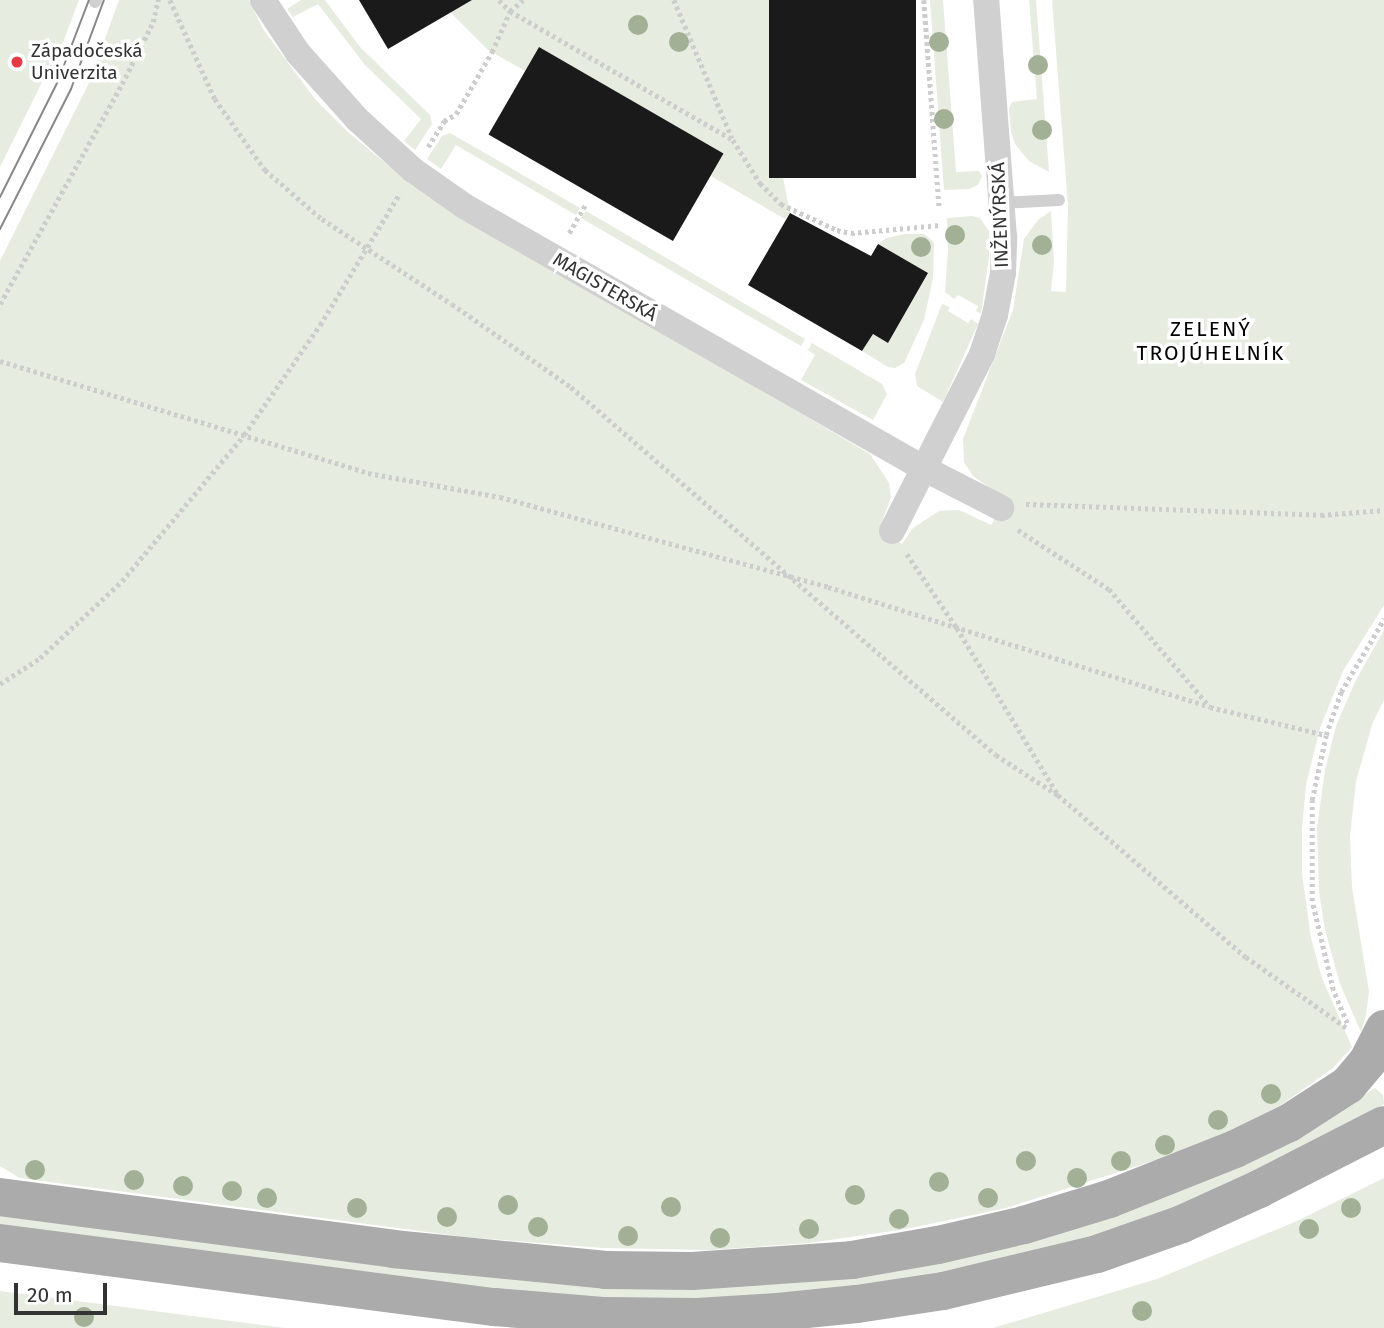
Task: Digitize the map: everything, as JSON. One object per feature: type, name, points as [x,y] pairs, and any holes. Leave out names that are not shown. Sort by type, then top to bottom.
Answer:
[{"type":"main road","points":[[0,1197],[393,1249],[606,1270],[692,1271],[852,1259],[938,1245],[1024,1225],[1109,1199],[1234,1149],[1289,1123],[1348,1086],[1368,1061],[1367,1030]]},
{"type":"main road","points":[[0,1243],[495,1307],[603,1316],[697,1317],[778,1312],[943,1291],[1097,1254],[1182,1224],[1270,1184],[1384,1125]]},
{"type":"street","name":"MAGISTERSKÁ","points":[[263,0],[284,34],[325,86],[414,170],[464,206],[923,468],[1001,508]]},
{"type":"street","name":"INŽENÝRSKÁ","points":[[892,531],[982,354],[995,316],[1003,274],[1001,203],[986,0]]},
{"type":"lane","points":[[1001,203],[1059,200]]},
{"type":"path","points":[[0,304],[121,84],[153,22],[158,0]]},
{"type":"path","points":[[170,0],[215,99],[265,170],[322,219],[571,387],[996,755],[1058,795],[1246,957],[1367,1030]]},
{"type":"path","points":[[499,0],[510,11],[733,140]]},
{"type":"path","points":[[0,684],[40,658],[122,581],[244,435],[320,325],[444,121],[456,114],[492,52],[510,11],[523,0]]},
{"type":"path","points":[[674,0],[733,140],[760,183],[781,204],[837,230],[869,233],[941,225]]},
{"type":"path","points":[[924,0],[939,206]]},
{"type":"path","points":[[564,242],[586,204]]},
{"type":"path","points":[[0,360],[368,473],[500,497],[793,578],[1210,707],[1326,735]]},
{"type":"path","points":[[977,496],[1026,504],[1230,512],[1321,515],[1384,510]]},
{"type":"path","points":[[977,496],[1036,544],[1109,589],[1210,707]]},
{"type":"path","points":[[892,531],[957,628],[1058,795]]},
{"type":"path","points":[[1367,1030],[1333,990],[1312,901],[1312,800],[1326,735],[1341,692],[1370,637],[1384,618]]},
{"type":"shaded area","name":"Západočeská Univerzita","points":[[0,0],[79,0],[56,61],[46,74],[0,167]]},
{"type":"shaded area","points":[[119,0],[249,0],[263,29],[315,99],[349,133],[412,185],[870,454],[889,483],[891,497],[879,530],[902,544],[913,528],[939,511],[959,510],[991,525],[1007,500],[973,476],[964,462],[963,439],[1013,310],[1024,239],[1038,220],[1051,211],[1054,262],[1051,291],[1066,292],[1068,206],[1052,0],[1384,0],[1384,605],[1343,671],[1320,728],[1306,785],[1302,829],[1302,874],[1311,938],[1322,978],[1352,1047],[1333,1068],[1271,1112],[1200,1146],[1006,1208],[906,1229],[809,1243],[711,1250],[602,1248],[465,1237],[20,1178],[0,1166],[0,261],[88,85]]},
{"type":"shaded area","points":[[301,0],[325,0],[360,47],[430,115],[432,124],[415,150],[404,141],[421,119],[365,65],[318,4],[293,17],[287,9]]},
{"type":"shaded area","points":[[472,0],[769,0],[783,177],[790,213],[785,219],[711,176],[723,154],[539,47],[525,71],[488,50],[450,12]]},
{"type":"shaded area","points":[[930,0],[943,0],[956,172],[979,171],[982,176],[978,185],[969,189],[944,190]]},
{"type":"shaded area","points":[[1029,0],[1036,0],[1049,172],[1029,161],[1015,144],[1011,132],[1009,109],[1012,102],[1037,99]]},
{"type":"shaded area","points":[[450,133],[580,208],[576,215],[456,145],[441,169],[427,159],[442,136]]},
{"type":"shaded area","points":[[586,211],[805,339],[801,346],[581,218]]},
{"type":"shaded area","points":[[947,218],[980,218],[989,231],[989,257],[981,314],[976,311],[978,306],[958,295],[954,299],[945,292]]},
{"type":"shaded area","points":[[924,234],[934,242],[933,278],[924,320],[904,363],[895,368],[888,367],[862,351],[873,334],[888,343],[928,274],[878,244],[886,238]]},
{"type":"shaded area","points":[[942,304],[950,307],[948,311],[968,323],[971,319],[978,324],[943,402],[917,386],[915,374]]},
{"type":"shaded area","points":[[812,343],[882,384],[887,394],[873,420],[801,380],[815,355],[808,350]]},
{"type":"shaded area","points":[[1384,630],[1384,700],[1373,722],[1356,781],[1350,836],[1352,887],[1369,992],[1361,1032],[1340,984],[1325,930],[1319,892],[1317,828],[1325,770],[1336,726],[1355,682]]},
{"type":"shaded area","points":[[1375,1088],[1383,1095],[1384,1104],[1302,1152],[1149,1218],[1058,1246],[852,1291],[658,1301],[500,1292],[0,1227],[0,1211],[802,1280],[1319,1123]]},
{"type":"shaded area","points":[[1384,1178],[1384,1328],[993,1328],[1157,1279],[1297,1221]]},
{"type":"shaded area","points":[[0,1291],[285,1328],[0,1328]]},
{"type":"building","points":[[359,0],[472,0],[388,49]]},
{"type":"building","points":[[769,0],[916,0],[916,178],[769,178]]},
{"type":"building","points":[[539,47],[723,154],[673,241],[488,134]]},
{"type":"building","points":[[790,213],[871,256],[878,244],[928,273],[888,343],[873,334],[862,351],[748,285]]},
{"type":"tram line","points":[[0,197],[58,81],[89,0]]},
{"type":"tram line","points":[[0,229],[71,89],[104,0]]},
{"type":"place","name":"Západočeská Univerzita","points":[[17,62]]},
{"type":"district","name":"ZELENÝ TROJÚHELNÍK","points":[[1211,341]]}]
